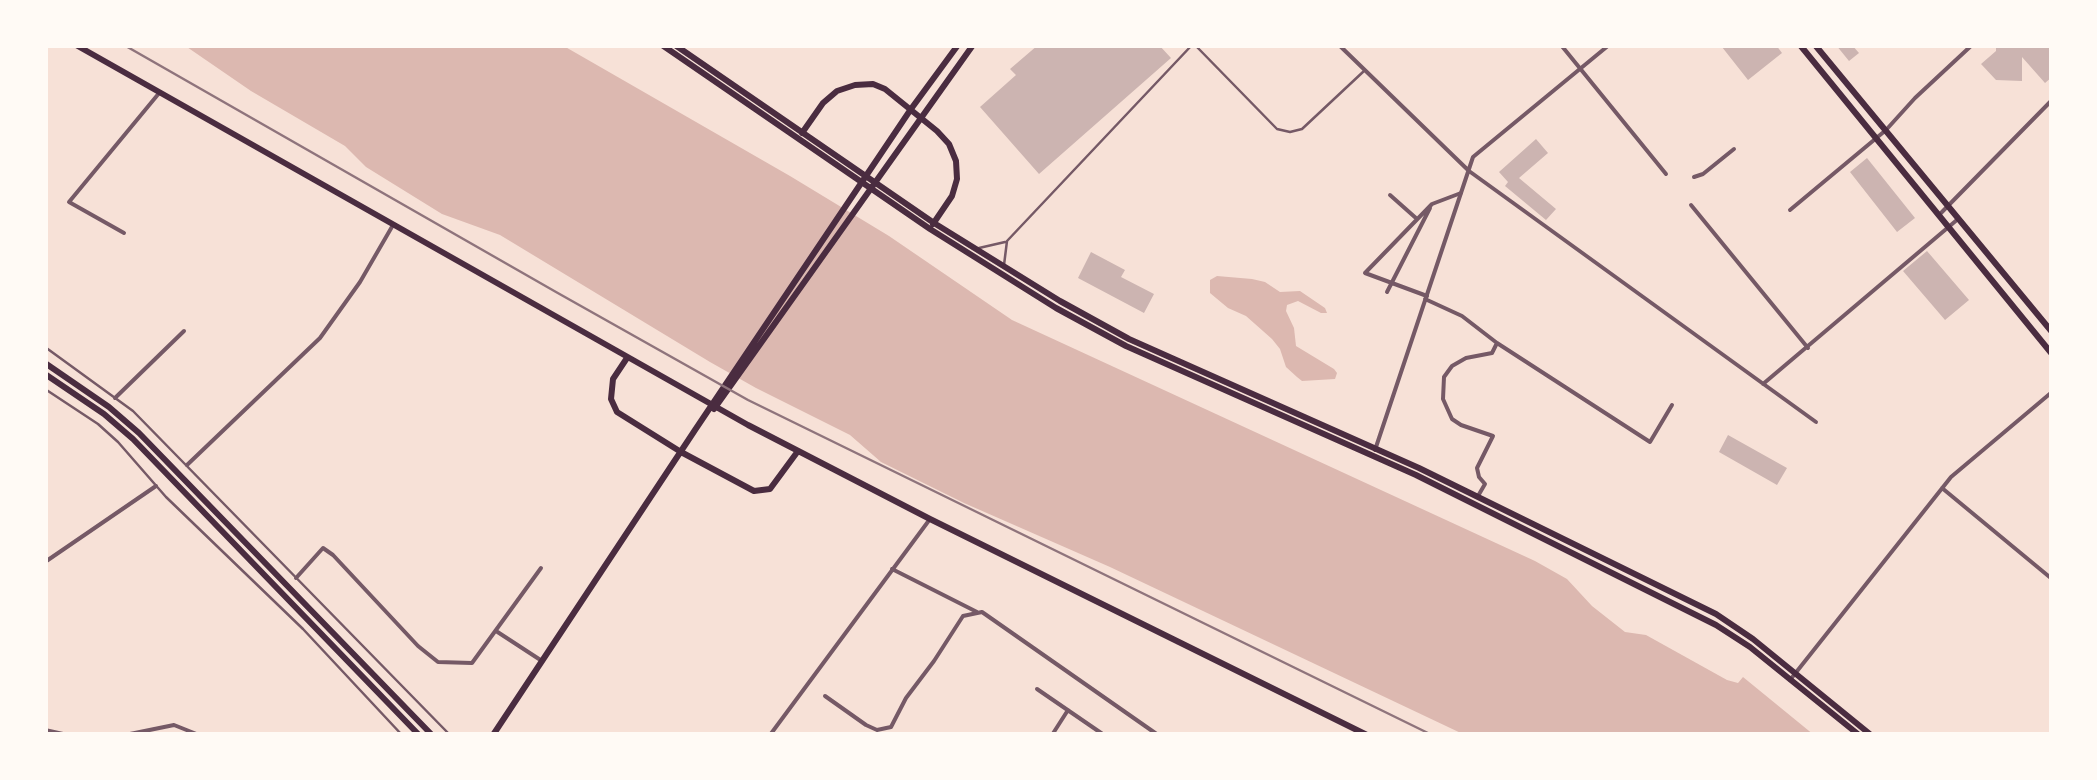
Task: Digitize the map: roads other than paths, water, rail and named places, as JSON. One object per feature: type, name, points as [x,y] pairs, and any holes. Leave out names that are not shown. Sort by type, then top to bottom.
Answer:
[{"type":"main road","points":[[76,45],[798,450],[1367,735]]},
{"type":"main road","points":[[662,45],[1056,308],[1126,346],[1478,496],[1716,614],[1754,639],[1859,735]]},
{"type":"main road","points":[[676,45],[800,136]]},
{"type":"main road","points":[[493,735],[911,109],[958,45]]},
{"type":"main road","points":[[684,449],[973,45]]},
{"type":"main road","points":[[1800,45],[2052,354]]},
{"type":"main road","points":[[1815,45],[2051,329]]},
{"type":"main road","points":[[800,136],[838,91],[873,84],[885,89],[949,144],[956,161],[952,196],[932,226]]},
{"type":"main road","points":[[932,226],[1129,339],[1374,452],[1716,624],[1871,735]]},
{"type":"main road","points":[[628,358],[613,379],[611,399],[616,412],[754,491],[770,489],[798,450]]},
{"type":"main road","points":[[45,363],[139,432],[432,735]]},
{"type":"main road","points":[[45,374],[133,439],[419,735]]},
{"type":"street","points":[[1339,45],[1468,171],[1816,422]]},
{"type":"street","points":[[1561,45],[1666,174]]},
{"type":"street","points":[[1374,452],[1473,157],[1609,45]]},
{"type":"street","points":[[1790,210],[1886,130],[1972,45]]},
{"type":"street","points":[[124,233],[69,202],[160,92]]},
{"type":"street","points":[[1940,214],[2052,100]]},
{"type":"street","points":[[1694,177],[1734,149]]},
{"type":"street","points":[[1461,193],[1432,204],[1365,273],[1462,316],[1650,442],[1672,405]]},
{"type":"street","points":[[1390,195],[1417,219]]},
{"type":"street","points":[[1387,292],[1432,204]]},
{"type":"street","points":[[1692,205],[1808,348]]},
{"type":"street","points":[[1763,384],[1958,218]]},
{"type":"street","points":[[187,464],[320,338],[360,282],[393,225]]},
{"type":"street","points":[[116,398],[184,331]]},
{"type":"street","points":[[1478,496],[1484,484],[1477,468],[1493,436],[1452,419],[1443,400],[1444,377],[1452,366],[1466,358],[1492,353],[1497,343]]},
{"type":"street","points":[[1793,677],[1951,477],[2052,392]]},
{"type":"street","points":[[45,562],[156,486]]},
{"type":"street","points":[[1942,488],[2052,580]]},
{"type":"street","points":[[770,735],[930,518]]},
{"type":"street","points":[[296,578],[323,548],[438,662],[472,663],[541,568]]},
{"type":"street","points":[[892,569],[979,613]]},
{"type":"street","points":[[825,696],[866,725],[877,730],[891,728],[906,698],[963,616],[982,612],[1158,735]]},
{"type":"street","points":[[496,631],[542,661]]},
{"type":"street","points":[[1037,690],[1104,735]]},
{"type":"street","points":[[1052,735],[1068,710]]},
{"type":"street","points":[[125,735],[174,725],[200,735]]},
{"type":"street","points":[[45,730],[63,734]]},
{"type":"lane","points":[[1004,267],[1007,242],[1193,45],[1277,129],[1290,132],[1302,129],[1365,70]]},
{"type":"lane","points":[[975,249],[1007,242]]},
{"type":"lane","points":[[45,347],[133,410],[450,735]]},
{"type":"lane","points":[[45,389],[118,442],[156,486],[303,630],[402,735]]},
{"type":"tram line","points":[[124,45],[748,400],[1432,735]]}]
